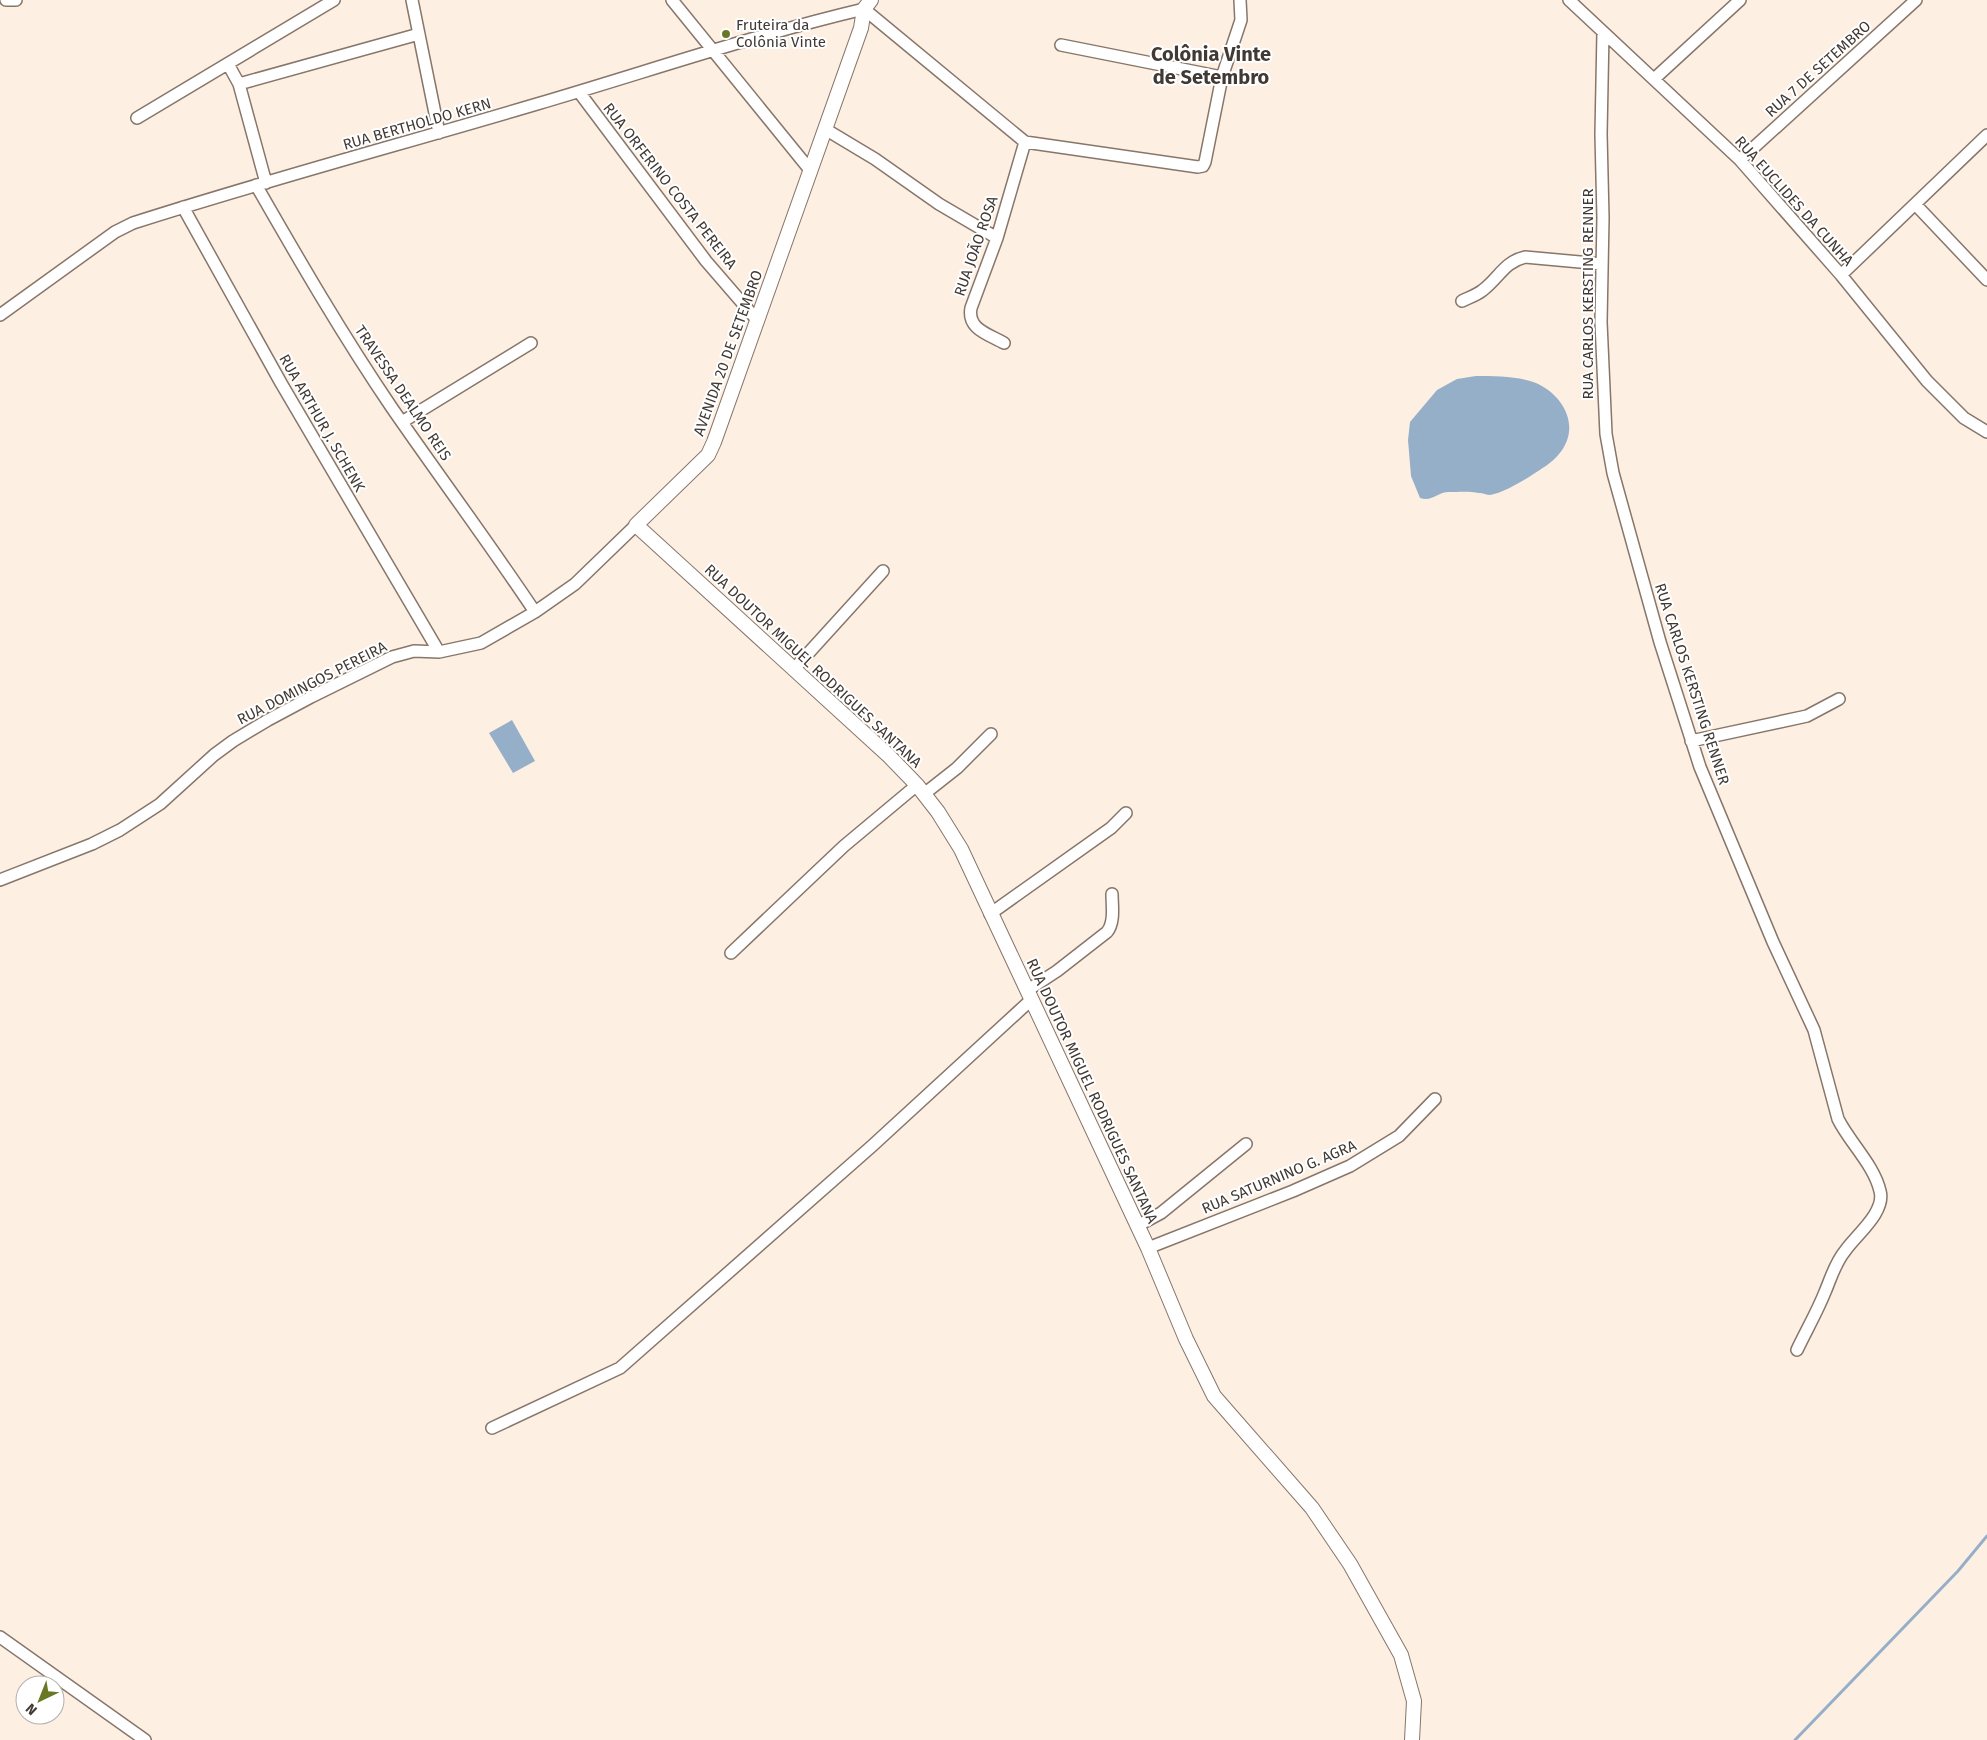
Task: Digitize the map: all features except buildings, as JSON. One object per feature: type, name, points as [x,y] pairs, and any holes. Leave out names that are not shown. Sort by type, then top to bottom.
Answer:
[{"type":"street","points":[[6,0],[16,0]]},
{"type":"street","points":[[137,118],[334,0]]},
{"type":"street","points":[[412,0],[439,133]]},
{"type":"street","points":[[672,0],[810,170]]},
{"type":"street","points":[[868,4],[1025,142],[1198,167],[1203,166],[1205,162],[1222,77],[1241,20],[1240,0]]},
{"type":"street","name":"RUA EUCLIDES DA CUNHA","points":[[1569,0],[1740,160],[1841,275],[1947,402],[1964,418],[1987,432]]},
{"type":"street","points":[[1654,79],[1740,0]]},
{"type":"street","name":"RUA 7 DE SETEMBRO","points":[[1740,160],[1916,0]]},
{"type":"street","name":"RUA BERTHOLDO KERN","points":[[0,315],[115,232],[133,223],[579,92],[868,4]]},
{"type":"street","name":"AVENIDA 20 DE SETEMBRO","points":[[439,652],[481,643],[535,612],[575,584],[708,455],[868,4]]},
{"type":"street","name":"RUA CARLOS KERSTING RENNER","points":[[1603,32],[1602,375],[1606,434],[1613,474],[1660,642],[1691,741],[1773,942],[1814,1030],[1838,1120],[1844,1132],[1865,1159],[1880,1190],[1882,1200],[1861,1233],[1845,1250],[1832,1272],[1825,1292],[1797,1350]]},
{"type":"street","points":[[239,84],[419,34]]},
{"type":"street","points":[[1061,44],[1222,77]]},
{"type":"street","name":"TRAVESSA DEALMO REIS","points":[[228,64],[239,84],[261,184],[303,266],[402,422],[535,612]]},
{"type":"street","name":"RUA ORFERINO COSTA PEREIRA","points":[[579,92],[706,260],[757,320]]},
{"type":"street","points":[[825,128],[939,204],[998,238]]},
{"type":"street","points":[[1841,275],[1987,135]]},
{"type":"street","name":"RUA JOÃO ROSA","points":[[1004,343],[979,329],[972,323],[969,317],[998,238],[1025,142]]},
{"type":"street","points":[[1915,204],[1987,280]]},
{"type":"street","name":"RUA ARTHUR J. SCHENK","points":[[183,207],[286,391],[439,652]]},
{"type":"street","points":[[1462,301],[1482,292],[1502,273],[1507,264],[1515,259],[1525,257],[1602,264]]},
{"type":"street","points":[[402,422],[531,343]]},
{"type":"street","name":"RUA DOUTOR MIGUEL RODRIGUES SANTANA","points":[[636,525],[888,755],[920,789],[938,812],[960,849],[1030,994],[1148,1248],[1186,1339],[1214,1396],[1312,1508],[1350,1564],[1401,1655],[1414,1701],[1412,1740]]},
{"type":"street","points":[[794,669],[883,571]]},
{"type":"street","name":"RUA DOMINGOS PEREIRA","points":[[0,880],[84,848],[120,830],[160,804],[233,741],[268,720],[392,657],[414,651],[439,652]]},
{"type":"street","points":[[1691,741],[1807,716],[1839,699]]},
{"type":"street","points":[[731,953],[844,846],[920,789],[956,768],[992,734]]},
{"type":"street","points":[[990,914],[1111,828],[1126,813]]},
{"type":"street","points":[[492,1428],[620,1368],[872,1146],[1030,994],[1108,932],[1112,917],[1112,894]]},
{"type":"street","name":"RUA SATURNINO G. AGRA","points":[[1148,1248],[1293,1191],[1350,1166],[1399,1136],[1435,1099]]},
{"type":"street","points":[[1137,1226],[1161,1213],[1246,1144]]},
{"type":"street","points":[[0,1637],[146,1740]]},
{"type":"water","points":[[1476,376],[1522,379],[1536,383],[1546,389],[1562,404],[1567,414],[1569,434],[1566,444],[1559,454],[1546,466],[1500,492],[1490,495],[1472,492],[1449,492],[1428,499],[1420,498],[1411,476],[1408,440],[1410,422],[1437,390],[1457,379]]},
{"type":"water","points":[[512,720],[535,761],[513,773],[489,733]]},
{"type":"waterway","points":[[1795,1740],[1958,1571],[1987,1536]]},
{"type":"place","name":"Fruteira da Colônia Vinte","points":[[726,34]]},
{"type":"district","name":"Colônia Vinte de Setembro","points":[[1211,66]]}]
